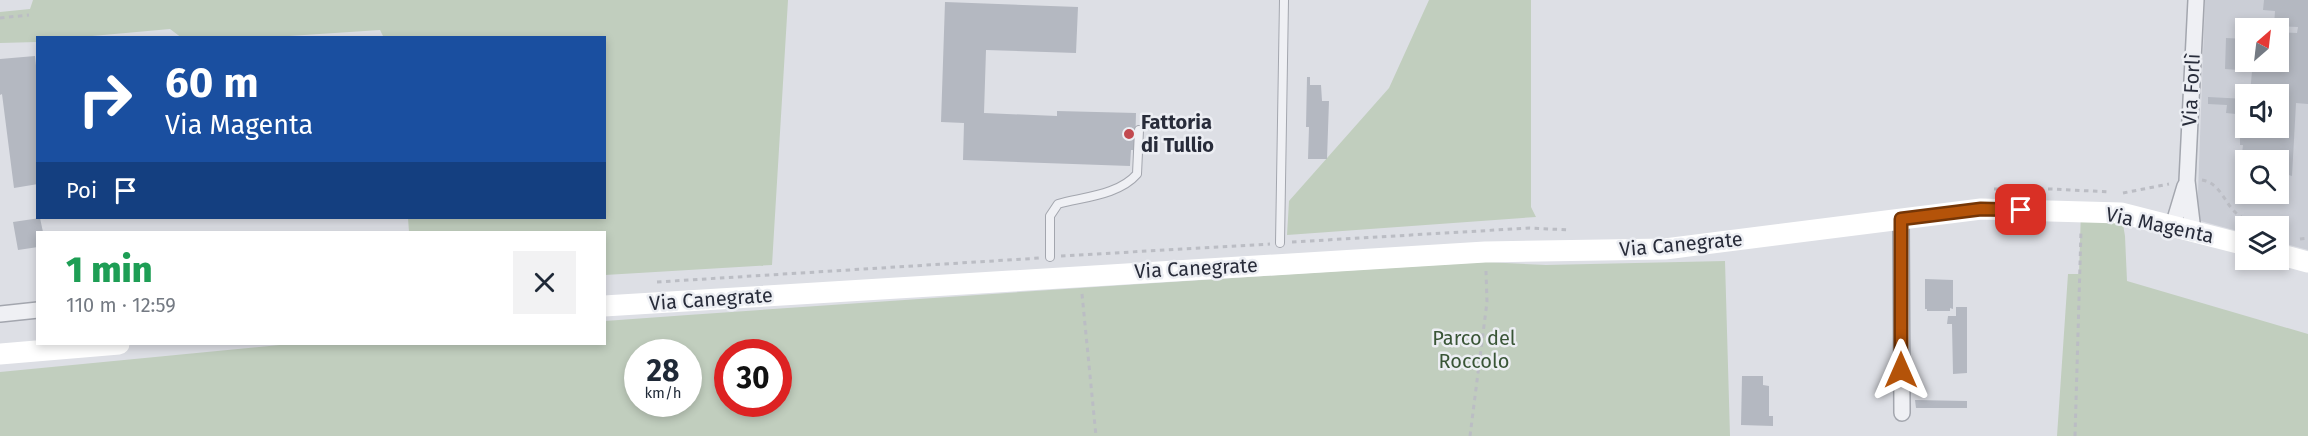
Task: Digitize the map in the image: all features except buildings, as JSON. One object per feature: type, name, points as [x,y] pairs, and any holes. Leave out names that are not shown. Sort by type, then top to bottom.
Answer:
[{"type":"street","name":"Via Forlì","points":[[2183,229],[2196,0]]},
{"type":"street","name":"Via Magenta","points":[[1788,234],[1981,209],[2081,210],[2121,213],[2235,242]]},
{"type":"street","points":[[1901,219],[1902,413]]},
{"type":"street","name":"Via Canegrate","points":[[606,306],[1080,275],[1485,252],[1665,249],[1788,234]]},
{"type":"street","points":[[2289,257],[2308,262]]},
{"type":"street","points":[[0,314],[36,310]]},
{"type":"street","points":[[0,354],[107,345]]},
{"type":"lane","points":[[1280,243],[1284,0]]},
{"type":"lane","points":[[1050,257],[1050,216],[1058,204],[1122,187],[1132,179],[1137,174],[1139,130]]},
{"type":"path","points":[[0,18],[29,15]]},
{"type":"path","points":[[1990,189],[2053,189],[2124,193],[2187,181],[2206,180],[2212,183],[2240,216]]},
{"type":"path","points":[[2075,436],[2081,210]]},
{"type":"path","points":[[651,283],[1530,228],[1574,231]]},
{"type":"path","points":[[1470,436],[1487,302],[1485,252]]},
{"type":"path","points":[[1080,275],[1096,436]]},
{"type":"shaded area","points":[[2205,0],[2308,0],[2308,250],[2289,245],[2289,216],[2235,216],[2235,230],[2197,220]]},
{"type":"green space","points":[[33,0],[788,0],[772,265],[606,275],[606,231],[409,231],[408,219],[606,219],[606,36],[383,36],[380,30],[289,36],[179,36],[170,29],[92,36],[36,36],[36,42],[0,43],[0,12],[30,9]]},
{"type":"green space","points":[[1429,0],[1531,0],[1531,207],[1536,217],[1287,235],[1289,201],[1389,88]]},
{"type":"green space","points":[[2081,210],[2121,213],[2125,236],[2127,281],[2308,334],[2308,436],[2057,436],[2068,274],[2079,274]]},
{"type":"green space","name":"Parco del Roccolo","points":[[1725,261],[1730,436],[0,436],[0,372],[280,345],[606,345],[606,321],[1485,262],[1546,265]]},
{"type":"place","name":"Fattoria di Tullio","points":[[1129,134]]},
{"type":"route","points":[[1901,370],[1901,219],[1981,209],[2021,210]]}]
